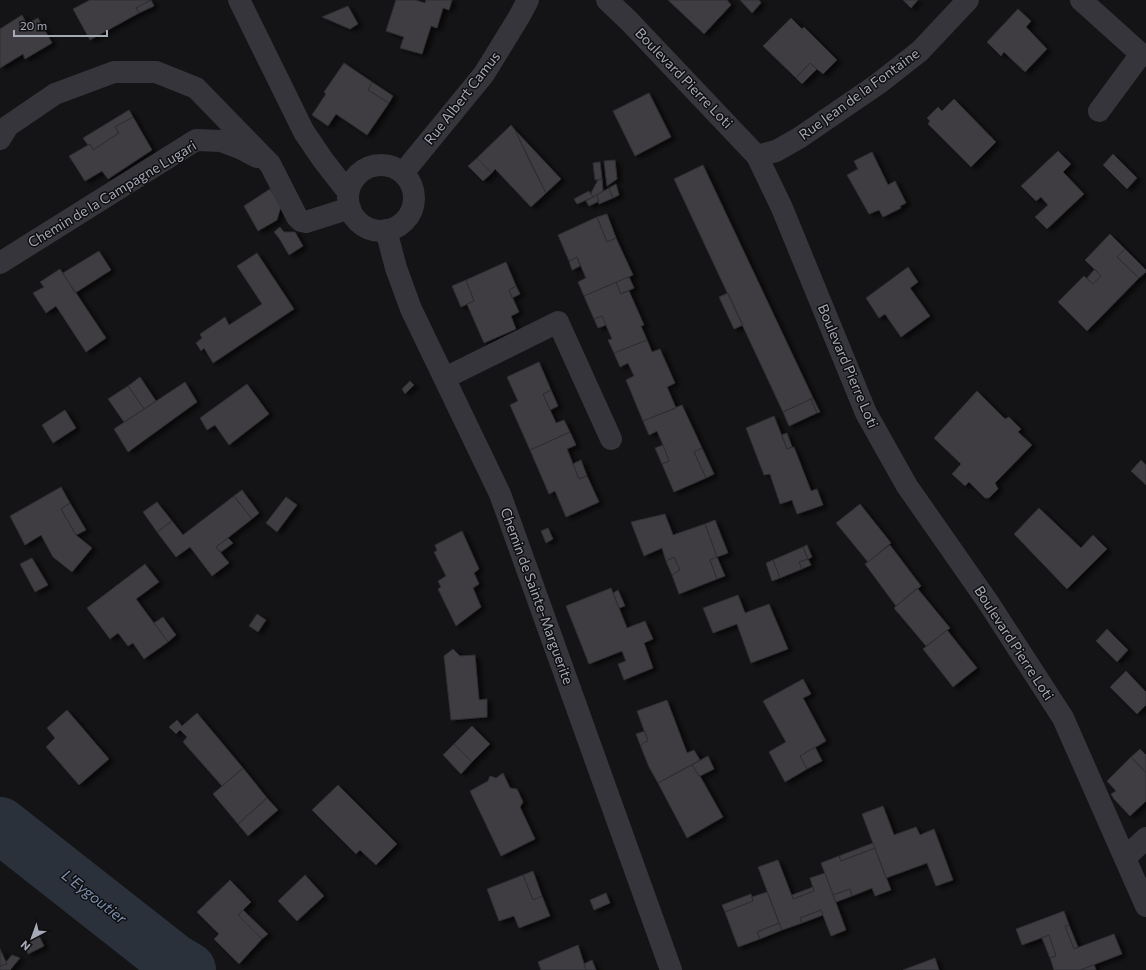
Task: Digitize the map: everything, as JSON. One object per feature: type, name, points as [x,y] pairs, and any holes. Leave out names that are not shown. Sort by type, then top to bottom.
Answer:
[{"type":"street","points":[[239,0],[304,132],[349,200]]},
{"type":"street","name":"Rue Albert Camus","points":[[403,173],[484,74],[528,0]]},
{"type":"street","name":"Boulevard Pierre Loti","points":[[607,0],[629,20],[757,156],[782,208],[866,413],[908,486],[988,602],[1063,718],[1146,906]]},
{"type":"street","name":"Rue Jean de la Fontaine","points":[[757,156],[776,150],[799,138],[878,84],[920,51],[968,0]]},
{"type":"street","points":[[1081,0],[1141,54],[1099,111]]},
{"type":"street","points":[[0,139],[8,126],[55,94],[114,72],[156,72],[196,88],[270,164],[297,217],[301,221],[306,222],[349,200]]},
{"type":"street","name":"Chemin de la Campagne Lugari","points":[[0,263],[196,140],[221,141],[242,149],[270,164]]},
{"type":"street","points":[[379,164],[388,165],[403,173],[410,181],[413,190],[414,204],[408,218],[395,228],[386,230],[372,230],[364,226],[351,213],[349,200],[351,183],[360,172],[369,166],[379,164]]},
{"type":"street","name":"Chemin de Sainte-Marguerite","points":[[386,230],[396,268],[412,309],[500,494],[671,970]]},
{"type":"street","points":[[445,378],[558,322],[611,439]]},
{"type":"street","points":[[1125,858],[1146,838]]},
{"type":"building","points":[[90,0],[151,0],[136,8],[139,13],[90,40],[73,9]]},
{"type":"building","points":[[151,0],[154,6],[139,13],[136,8]]},
{"type":"building","points":[[396,0],[415,0],[425,3],[426,0],[452,0],[449,10],[443,8],[437,28],[431,26],[422,54],[400,48],[404,37],[386,31]]},
{"type":"building","points":[[668,0],[727,0],[731,5],[704,34]]},
{"type":"building","points":[[740,0],[759,0],[761,3],[752,13]]},
{"type":"building","points":[[903,0],[918,0],[911,8]]},
{"type":"building","points":[[348,6],[358,24],[350,29],[322,17]]},
{"type":"building","points":[[1018,9],[1031,21],[1026,27],[1047,49],[1025,72],[1004,52],[1001,56],[987,42]]},
{"type":"building","points":[[22,15],[27,24],[38,18],[52,43],[25,59],[23,54],[0,68],[0,29]]},
{"type":"building","points":[[791,18],[802,29],[804,27],[837,60],[823,74],[810,63],[796,78],[763,46]]},
{"type":"building","points":[[344,63],[372,82],[368,90],[389,103],[367,135],[336,114],[328,126],[312,115],[326,94],[324,92]]},
{"type":"building","points":[[810,63],[817,69],[802,84],[796,78]]},
{"type":"building","points":[[372,82],[393,96],[389,103],[368,90]]},
{"type":"building","points":[[649,93],[671,137],[635,156],[613,111]]},
{"type":"building","points":[[954,99],[996,142],[971,167],[928,124],[930,121],[927,118],[938,107],[942,111]]},
{"type":"building","points":[[129,110],[133,117],[115,127],[119,133],[93,150],[90,144],[88,145],[83,138]]},
{"type":"building","points":[[133,117],[152,150],[108,179],[102,171],[85,181],[69,156],[90,144],[93,150],[119,133],[115,127]]},
{"type":"building","points":[[511,125],[515,130],[546,193],[531,207],[495,169],[492,173],[477,158]]},
{"type":"building","points":[[515,130],[561,179],[546,193],[530,162]]},
{"type":"building","points":[[1058,151],[1071,164],[1063,172],[1084,194],[1047,229],[1035,217],[1048,205],[1041,197],[1036,201],[1021,186]]},
{"type":"building","points":[[872,152],[888,185],[895,181],[906,203],[900,206],[901,208],[883,217],[879,210],[869,214],[847,175],[858,169],[854,161]]},
{"type":"building","points":[[1113,154],[1137,178],[1127,189],[1103,165]]},
{"type":"building","points":[[477,158],[492,173],[483,181],[468,166]]},
{"type":"building","points":[[615,160],[617,179],[607,186],[604,161]]},
{"type":"building","points":[[600,162],[602,179],[595,180],[593,163]]},
{"type":"building","points":[[703,165],[813,398],[783,412],[674,179]]},
{"type":"building","points":[[602,179],[603,191],[593,197],[591,193],[598,180]]},
{"type":"building","points":[[616,184],[619,195],[613,198],[609,188]]},
{"type":"building","points":[[609,188],[613,198],[599,204],[597,195]]},
{"type":"building","points":[[270,189],[281,206],[277,220],[258,231],[244,206]]},
{"type":"building","points":[[589,191],[593,197],[577,204],[574,199]]},
{"type":"building","points":[[597,195],[599,201],[589,206],[586,201]]},
{"type":"building","points":[[607,214],[616,238],[607,242],[597,217]]},
{"type":"building","points":[[597,217],[607,242],[616,238],[633,275],[584,296],[578,282],[586,278],[577,257],[569,261],[558,235]]},
{"type":"building","points":[[280,227],[284,232],[295,232],[303,246],[289,255],[274,232]]},
{"type":"building","points":[[1110,234],[1125,249],[1117,257],[1139,278],[1087,331],[1058,302],[1084,276],[1093,284],[1101,276],[1085,260]]},
{"type":"building","points":[[1125,249],[1146,270],[1146,272],[1139,278],[1117,257]]},
{"type":"building","points":[[99,251],[111,270],[75,293],[63,273]]},
{"type":"building","points":[[257,253],[294,309],[213,363],[204,348],[201,351],[196,343],[202,338],[200,334],[225,317],[229,325],[262,304],[237,266]]},
{"type":"building","points":[[577,257],[580,266],[572,270],[569,261]]},
{"type":"building","points":[[506,262],[516,286],[509,290],[519,312],[511,316],[516,329],[484,343],[467,304],[474,301],[466,280]]},
{"type":"building","points":[[908,267],[918,282],[910,288],[930,316],[901,337],[885,314],[879,318],[866,298]]},
{"type":"building","points":[[60,269],[106,338],[86,352],[56,306],[46,313],[33,293],[44,287],[40,282]]},
{"type":"building","points":[[1095,269],[1101,276],[1093,284],[1087,278]]},
{"type":"building","points":[[629,277],[634,288],[621,294],[616,282]]},
{"type":"building","points":[[466,280],[474,301],[461,307],[452,286]]},
{"type":"building","points":[[616,282],[621,294],[629,291],[644,325],[641,326],[647,340],[614,353],[608,340],[612,339],[602,316],[594,319],[584,296]]},
{"type":"building","points":[[516,286],[520,294],[512,298],[509,290]]},
{"type":"building","points":[[728,293],[743,325],[734,329],[719,297]]},
{"type":"building","points":[[602,316],[606,325],[598,328],[594,319]]},
{"type":"building","points":[[647,340],[652,352],[660,349],[675,383],[667,387],[676,408],[643,421],[626,380],[634,376],[628,363],[620,367],[614,353]]},
{"type":"building","points":[[539,362],[551,390],[543,394],[556,423],[564,420],[570,432],[530,450],[510,405],[518,401],[507,377]]},
{"type":"building","points":[[140,377],[156,401],[144,409],[128,386]]},
{"type":"building","points":[[410,381],[414,385],[405,394],[402,389]]},
{"type":"building","points":[[185,382],[197,402],[128,452],[114,429]]},
{"type":"building","points":[[247,384],[269,414],[229,445],[215,425],[207,430],[200,418]]},
{"type":"building","points":[[128,386],[144,409],[124,422],[108,399]]},
{"type":"building","points":[[551,390],[558,406],[550,410],[543,394]]},
{"type":"building","points":[[977,391],[1005,419],[1009,417],[1021,429],[1018,432],[1032,445],[995,483],[998,489],[989,498],[985,498],[969,482],[965,486],[952,474],[961,464],[934,438]]},
{"type":"building","points":[[813,398],[820,412],[817,413],[811,399]]},
{"type":"building","points":[[811,399],[817,413],[789,426],[783,412]]},
{"type":"building","points":[[682,405],[702,448],[694,452],[706,478],[674,492],[662,464],[669,461],[657,431],[649,435],[643,421]]},
{"type":"building","points":[[65,410],[76,428],[53,443],[42,425]]},
{"type":"building","points":[[774,416],[787,449],[794,447],[811,491],[817,489],[823,505],[797,514],[792,500],[780,504],[770,474],[764,475],[746,428]]},
{"type":"building","points":[[570,432],[576,445],[567,449],[579,479],[587,476],[599,502],[566,517],[555,491],[549,494],[530,450]]},
{"type":"building","points":[[787,433],[792,447],[787,449],[782,435]]},
{"type":"building","points":[[663,445],[669,461],[662,464],[655,448]]},
{"type":"building","points":[[702,448],[714,474],[706,478],[694,452]]},
{"type":"building","points":[[581,460],[587,476],[579,479],[573,464]]},
{"type":"building","points":[[1141,460],[1146,465],[1146,485],[1131,471]]},
{"type":"building","points":[[61,487],[70,503],[61,509],[76,535],[92,548],[72,572],[53,557],[41,535],[25,545],[10,516]]},
{"type":"building","points":[[242,490],[259,513],[252,519],[234,496]]},
{"type":"building","points":[[234,496],[252,519],[216,547],[229,563],[212,576],[190,547],[176,557],[157,532],[172,521],[183,535]]},
{"type":"building","points":[[286,497],[297,505],[277,532],[266,523]]},
{"type":"building","points":[[157,502],[172,521],[157,532],[143,512]]},
{"type":"building","points":[[70,503],[86,530],[76,535],[61,509]]},
{"type":"building","points":[[860,504],[891,543],[868,562],[836,523]]},
{"type":"building","points":[[1039,508],[1081,548],[1093,535],[1107,549],[1067,589],[1014,534]]},
{"type":"building","points":[[665,514],[673,535],[705,524],[717,557],[710,560],[717,579],[679,594],[672,575],[680,570],[674,557],[666,561],[662,548],[644,556],[631,522]]},
{"type":"building","points":[[715,520],[728,553],[717,557],[705,524]]},
{"type":"building","points":[[548,528],[553,539],[546,543],[541,531]]},
{"type":"building","points":[[462,531],[479,569],[474,573],[479,584],[473,588],[481,607],[456,626],[438,589],[441,587],[438,581],[446,576],[434,552],[437,551],[435,545]]},
{"type":"building","points":[[228,538],[233,543],[221,552],[216,547]]},
{"type":"building","points":[[807,545],[812,557],[808,559],[803,547]]},
{"type":"building","points":[[890,545],[921,586],[896,606],[865,564]]},
{"type":"building","points":[[803,547],[808,559],[799,562],[802,569],[780,578],[773,560]]},
{"type":"building","points":[[674,557],[680,570],[672,575],[666,561]]},
{"type":"building","points":[[717,557],[725,576],[717,579],[710,560]]},
{"type":"building","points":[[32,558],[48,585],[35,592],[20,564]]},
{"type":"building","points":[[808,559],[811,565],[802,569],[799,562]]},
{"type":"building","points":[[773,560],[780,578],[772,581],[766,563]]},
{"type":"building","points":[[145,564],[159,582],[136,599],[168,642],[144,659],[133,643],[128,646],[118,633],[110,639],[87,608]]},
{"type":"building","points":[[611,588],[627,628],[645,621],[653,639],[644,643],[653,668],[624,680],[618,664],[626,661],[622,651],[589,664],[566,606]]},
{"type":"building","points":[[917,588],[950,628],[926,646],[894,608]]},
{"type":"building","points":[[618,590],[625,606],[619,608],[613,593]]},
{"type":"building","points":[[738,595],[745,613],[769,604],[788,649],[751,663],[737,624],[713,633],[703,608]]},
{"type":"building","points":[[257,614],[266,620],[258,632],[249,626]]},
{"type":"building","points":[[163,617],[176,635],[168,642],[154,623]]},
{"type":"building","points":[[1107,629],[1128,650],[1117,662],[1096,641]]},
{"type":"building","points":[[947,630],[977,668],[953,687],[923,649]]},
{"type":"building","points":[[453,649],[460,656],[475,655],[479,700],[487,699],[487,717],[451,720],[444,656]]},
{"type":"building","points":[[1126,671],[1146,692],[1146,705],[1137,714],[1110,687]]},
{"type":"building","points":[[803,679],[811,694],[803,698],[826,741],[800,756],[807,769],[785,782],[769,752],[786,742],[763,701]]},
{"type":"building","points":[[667,700],[687,753],[694,750],[700,760],[658,783],[649,767],[641,747],[643,743],[648,741],[637,711]]},
{"type":"building","points":[[67,710],[109,759],[79,785],[46,747],[55,738],[47,728]]},
{"type":"building","points":[[197,713],[243,768],[222,786],[183,742],[187,737],[180,730],[176,734],[169,727],[177,720],[182,726]]},
{"type":"building","points":[[472,726],[490,744],[472,762],[454,744]]},
{"type":"building","points":[[645,731],[648,741],[643,743],[641,747],[636,734]]},
{"type":"building","points":[[454,744],[472,762],[461,774],[443,755]]},
{"type":"building","points":[[815,747],[822,761],[807,769],[800,756]]},
{"type":"building","points":[[1140,749],[1146,755],[1146,773],[1131,757]]},
{"type":"building","points":[[708,756],[714,769],[699,776],[692,765]]},
{"type":"building","points":[[1131,757],[1146,773],[1146,801],[1130,816],[1114,799],[1111,794],[1116,791],[1107,781]]},
{"type":"building","points":[[692,765],[700,776],[723,817],[687,838],[658,783]]},
{"type":"building","points":[[243,768],[267,798],[238,824],[213,794]]},
{"type":"building","points":[[503,773],[510,788],[517,789],[523,802],[520,807],[535,839],[501,856],[470,791],[488,781],[490,776],[496,778]]},
{"type":"building","points":[[338,785],[397,844],[376,865],[360,850],[356,854],[312,810]]},
{"type":"building","points":[[267,798],[278,810],[248,836],[238,824]]},
{"type":"building","points":[[883,806],[894,835],[916,827],[920,835],[934,829],[953,880],[936,886],[927,863],[886,878],[862,814]]},
{"type":"building","points":[[873,843],[875,848],[841,861],[839,856]]},
{"type":"building","points":[[875,848],[891,890],[875,896],[872,888],[852,896],[850,889],[833,895],[821,863],[839,856],[841,861]]},
{"type":"building","points":[[778,860],[793,899],[814,891],[810,878],[825,873],[846,930],[831,936],[821,910],[800,918],[802,923],[782,930],[758,867]]},
{"type":"building","points":[[533,871],[542,896],[533,900],[523,875]]},
{"type":"building","points":[[305,875],[324,896],[297,921],[278,901]]},
{"type":"building","points":[[523,875],[533,900],[542,896],[550,916],[519,928],[514,916],[499,921],[487,889]]},
{"type":"building","points":[[230,880],[251,902],[238,915],[262,939],[239,964],[214,939],[219,934],[197,912]]},
{"type":"building","points":[[813,887],[814,891],[793,899],[792,895]]},
{"type":"building","points":[[850,889],[852,896],[836,902],[833,895]]},
{"type":"building","points":[[767,892],[779,923],[757,932],[760,939],[738,947],[725,912],[753,901],[752,897]]},
{"type":"building","points":[[606,893],[610,903],[594,910],[590,900]]},
{"type":"building","points":[[751,894],[753,901],[725,912],[722,905]]},
{"type":"building","points":[[243,910],[268,934],[262,939],[238,915]]},
{"type":"building","points":[[821,910],[823,915],[802,923],[800,918]]},
{"type":"building","points":[[1064,911],[1069,925],[1065,926],[1074,949],[1114,934],[1122,954],[1080,970],[1054,970],[1050,958],[1056,956],[1049,935],[1022,945],[1016,929]]},
{"type":"building","points":[[779,923],[782,930],[760,939],[757,932]]},
{"type":"building","points":[[1069,925],[1078,947],[1074,949],[1065,926]]},
{"type":"building","points":[[1049,935],[1056,956],[1050,958],[1042,938]]},
{"type":"building","points":[[39,936],[44,946],[28,954],[23,943]]},
{"type":"building","points":[[578,945],[586,970],[541,970],[538,962]]},
{"type":"building","points":[[0,949],[7,964],[0,966]]},
{"type":"building","points":[[12,955],[20,958],[10,970],[0,970],[0,966],[7,964],[6,962]]},
{"type":"building","points":[[935,958],[939,970],[903,970]]},
{"type":"building","points":[[592,960],[596,970],[586,970],[584,964]]},
{"type":"building","points":[[1094,965],[1096,970],[1080,970]]},
{"type":"waterway","name":"L'Eygoutier","points":[[0,825],[173,961],[188,970]]}]
